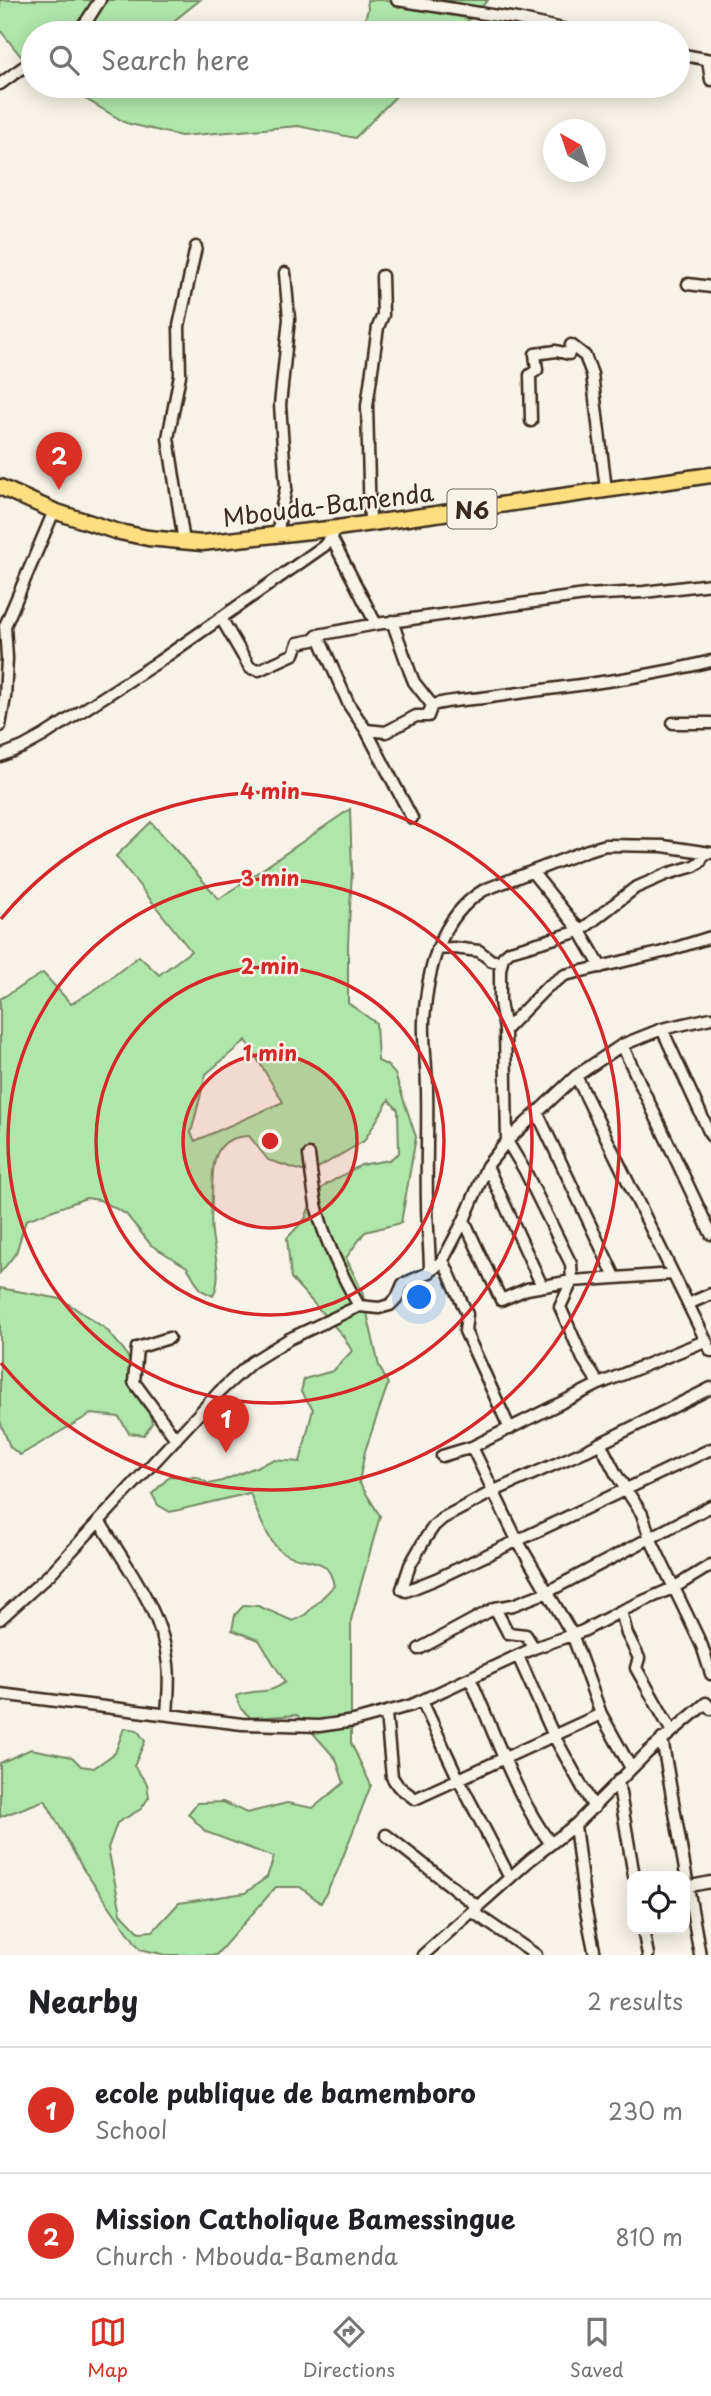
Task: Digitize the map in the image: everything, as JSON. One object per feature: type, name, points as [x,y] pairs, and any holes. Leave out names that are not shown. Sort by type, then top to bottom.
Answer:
[{"type":"highway","name":"Mbouda-Bamenda","points":[[0,487],[54,511],[115,531],[148,538],[202,543],[278,534],[334,533],[370,523],[711,475]]},
{"type":"street","points":[[85,21],[100,0]]},
{"type":"street","points":[[397,0],[526,21]]},
{"type":"street","points":[[690,56],[709,60],[711,80]]},
{"type":"street","points":[[0,84],[21,69]]},
{"type":"street","points":[[184,542],[169,438],[180,374],[178,326],[196,247]]},
{"type":"street","points":[[278,534],[286,488],[280,405],[289,320],[285,274]]},
{"type":"street","points":[[370,523],[367,406],[378,327],[383,315],[382,276]]},
{"type":"street","points":[[688,284],[711,288]]},
{"type":"street","points":[[531,421],[530,375],[537,370],[535,354],[556,351],[569,354],[571,345],[578,349],[590,364],[592,374],[606,489]]},
{"type":"street","points":[[0,726],[6,684],[5,626],[54,511]]},
{"type":"street","points":[[0,756],[52,731],[324,546],[334,533],[376,624]]},
{"type":"street","points":[[221,618],[250,668],[259,670],[293,654],[298,643],[313,640],[318,635],[392,621],[585,595],[644,592],[711,584]]},
{"type":"street","points":[[392,621],[414,682],[432,705]]},
{"type":"street","points":[[318,635],[349,705],[366,730],[412,818]]},
{"type":"street","points":[[432,705],[656,673],[711,661]]},
{"type":"street","points":[[366,730],[386,732],[416,716],[428,716],[432,705]]},
{"type":"street","points":[[673,723],[711,723]]},
{"type":"street","points":[[430,1272],[424,1019],[430,977],[446,928],[470,898],[484,890],[588,850],[606,845],[663,846],[708,853]]},
{"type":"street","points":[[599,1384],[583,1359],[560,1307],[572,1281],[571,1264],[507,1141],[505,1030],[500,1002],[502,961],[506,953],[514,949],[580,931],[620,897],[667,874],[694,866],[708,853]]},
{"type":"street","points":[[533,873],[580,931],[601,967]]},
{"type":"street","points":[[505,1030],[554,982],[572,973],[663,952],[711,937]]},
{"type":"street","points":[[437,949],[479,951],[492,961],[502,961]]},
{"type":"street","points":[[0,1619],[50,1574],[220,1391],[252,1362],[289,1339],[359,1306],[379,1308],[390,1305],[397,1298],[403,1284],[430,1272],[443,1260],[487,1166],[507,1141],[576,1076],[622,1045],[662,1030],[711,1018]]},
{"type":"street","points":[[662,1030],[711,1136]]},
{"type":"street","points":[[622,1045],[711,1234]]},
{"type":"street","points":[[576,1076],[711,1351]]},
{"type":"street","points":[[537,1112],[615,1277]]},
{"type":"street","points":[[309,1154],[317,1205],[328,1240],[344,1280],[359,1306]]},
{"type":"street","points":[[487,1166],[542,1286]]},
{"type":"street","points":[[464,1220],[499,1299],[506,1300],[521,1291],[572,1281],[673,1274]]},
{"type":"street","points":[[443,1260],[467,1314],[465,1331],[510,1429]]},
{"type":"street","points":[[688,1304],[711,1294]]},
{"type":"street","points":[[169,1338],[137,1348],[134,1382],[176,1439]]},
{"type":"street","points":[[442,1456],[472,1447],[599,1384],[705,1341]]},
{"type":"street","points":[[711,1388],[443,1518],[434,1526],[416,1553],[402,1589],[406,1591],[436,1579],[711,1449]]},
{"type":"street","points":[[600,1443],[642,1514],[650,1538],[707,1644],[711,1674]]},
{"type":"street","points":[[472,1447],[517,1540],[572,1634],[601,1714],[631,1768]]},
{"type":"street","points":[[419,1649],[495,1608],[513,1605],[547,1592],[711,1506]]},
{"type":"street","points":[[100,1522],[144,1593],[160,1635],[168,1662],[167,1714]]},
{"type":"street","points":[[0,1694],[242,1724],[337,1724],[386,1714],[422,1701],[534,1648],[583,1631],[675,1587],[711,1565]]},
{"type":"street","points":[[495,1608],[508,1633],[526,1635],[534,1648]]},
{"type":"street","points":[[621,1611],[626,1634],[639,1658],[636,1668],[671,1730]]},
{"type":"street","points":[[518,1656],[554,1736],[594,1808]]},
{"type":"street","points":[[470,1678],[505,1758],[538,1825],[551,1844]]},
{"type":"street","points":[[422,1701],[510,1878]]},
{"type":"street","points":[[423,1955],[594,1808],[671,1730],[706,1703],[711,1709]]},
{"type":"street","points":[[386,1714],[392,1777],[398,1786],[415,1799],[601,1714]]},
{"type":"street","points":[[662,1739],[683,1871]]},
{"type":"street","points":[[618,1781],[633,1871]]},
{"type":"street","points":[[575,1825],[585,1906],[595,1955]]},
{"type":"street","points":[[386,1835],[475,1910],[536,1955]]},
{"type":"street","points":[[690,1886],[711,1882]]},
{"type":"street","points":[[690,1906],[700,1955]]},
{"type":"street","points":[[644,1934],[648,1955]]},
{"type":"green space","points":[[0,0],[200,0],[174,21],[21,21],[21,56],[0,30]]},
{"type":"green space","points":[[367,0],[488,0],[468,21],[364,21]]},
{"type":"green space","points":[[84,98],[394,98],[355,138],[298,126],[181,136],[126,123]]},
{"type":"green space","points":[[350,809],[352,871],[348,1003],[376,1023],[378,1061],[387,1065],[395,1074],[416,1137],[401,1223],[365,1232],[346,1258],[362,1291],[379,1366],[388,1384],[365,1451],[359,1482],[380,1516],[351,1620],[351,1743],[371,1785],[337,1872],[321,1903],[300,1887],[276,1887],[216,1955],[166,1955],[140,1949],[83,1869],[45,1800],[0,1817],[0,1763],[31,1749],[72,1757],[81,1766],[94,1768],[115,1753],[124,1728],[137,1730],[145,1741],[134,1766],[147,1784],[149,1797],[141,1809],[117,1823],[108,1848],[121,1913],[139,1932],[153,1931],[179,1903],[245,1893],[267,1877],[274,1857],[206,1832],[188,1814],[197,1803],[223,1802],[247,1813],[287,1803],[313,1808],[344,1783],[336,1759],[297,1715],[251,1718],[241,1709],[236,1696],[273,1689],[285,1682],[259,1640],[232,1630],[235,1615],[244,1605],[258,1606],[293,1621],[305,1615],[334,1586],[331,1575],[321,1564],[290,1556],[277,1548],[263,1525],[250,1493],[170,1512],[158,1505],[152,1494],[170,1476],[197,1477],[209,1484],[273,1460],[300,1462],[313,1409],[301,1392],[304,1379],[333,1371],[352,1351],[344,1337],[291,1278],[287,1238],[305,1219],[314,1195],[327,1184],[361,1165],[389,1160],[399,1153],[398,1110],[389,1100],[364,1141],[316,1169],[302,1171],[268,1160],[249,1136],[227,1141],[221,1147],[213,1173],[211,1223],[218,1273],[213,1296],[201,1290],[187,1267],[151,1245],[126,1214],[100,1200],[86,1198],[26,1220],[16,1253],[0,1273],[0,999],[43,973],[71,1004],[99,987],[139,956],[159,975],[191,951],[116,856],[151,822],[219,899]],"holes":[[[246,1040],[283,1102],[195,1141],[191,1133],[206,1074]]]},
{"type":"green space","points":[[0,1288],[61,1299],[106,1329],[124,1350],[142,1384],[152,1423],[144,1435],[129,1433],[119,1417],[91,1414],[20,1455],[10,1447],[0,1421]]},
{"type":"place","name":"Mission Catholique Bamessingue","points":[[59,490]]},
{"type":"place","name":"ecole publique de bamemboro","points":[[226,1453]]}]
